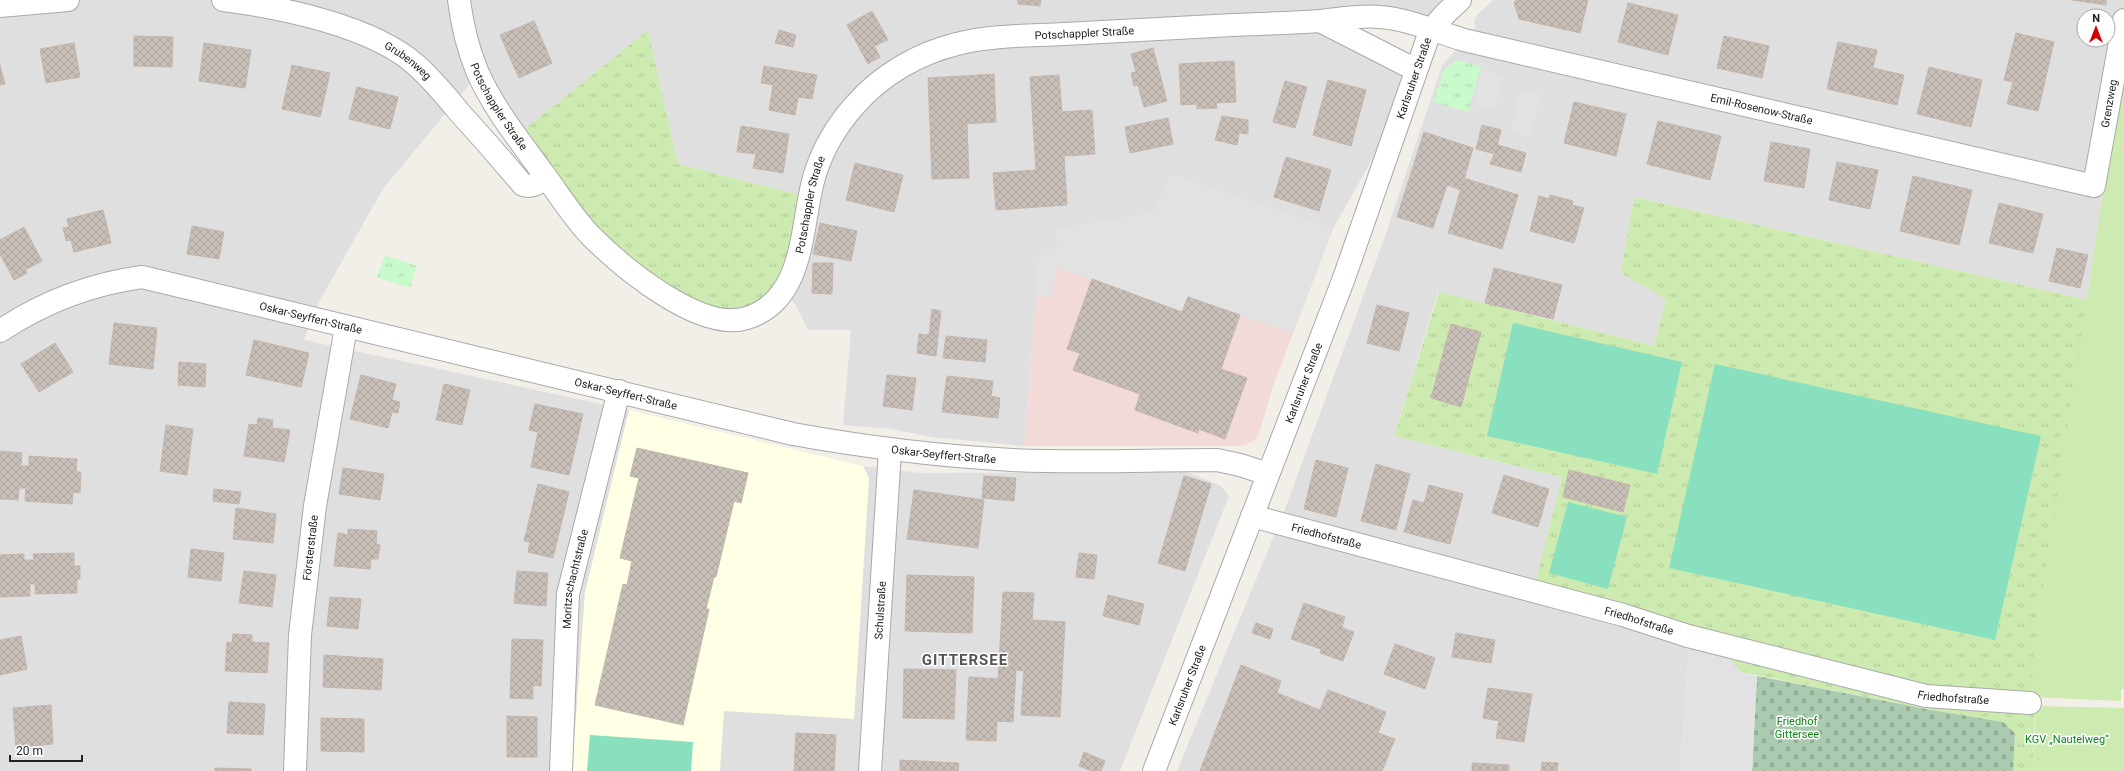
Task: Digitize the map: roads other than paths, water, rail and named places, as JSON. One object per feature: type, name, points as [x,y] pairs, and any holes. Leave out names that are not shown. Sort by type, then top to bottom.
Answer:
[{"type":"street","points":[[0,6],[68,0]]},
{"type":"street","name":"Grubenweg","points":[[223,0],[269,7],[315,19],[360,33],[388,46],[416,64],[523,185],[529,187],[536,185],[546,177]]},
{"type":"street","name":"Potschappler Straße","points":[[459,0],[464,30],[478,74],[495,106],[590,235],[618,261],[675,302],[704,316],[731,322],[746,319],[773,304],[794,273],[802,242],[809,197],[816,173],[826,146],[856,103],[882,80],[907,64],[932,52],[958,44],[985,39],[1320,21],[1370,16],[1393,18],[1431,30]]},
{"type":"street","name":"Karlsruher Straße","points":[[1154,771],[1344,278],[1431,30],[1460,0]]},
{"type":"street","name":"Grenzweg","points":[[2094,186],[2124,20]]},
{"type":"street","points":[[1320,21],[1416,70]]},
{"type":"street","name":"Emil-Rosenow-Straße","points":[[1431,30],[1559,62],[2094,186]]},
{"type":"street","name":"Oskar-Seyffert-Straße","points":[[0,331],[24,315],[46,304],[94,288],[142,277],[792,434],[890,450],[1012,460],[1218,460],[1268,474]]},
{"type":"street","name":"Försterstraße","points":[[295,771],[300,635],[315,506],[346,327]]},
{"type":"street","name":"Moritzschachtstraße","points":[[561,771],[568,594],[619,391]]},
{"type":"street","name":"Schulstraße","points":[[870,771],[890,450]]},
{"type":"street","name":"Friedhofstraße","points":[[1252,516],[1623,615],[1688,636],[1926,696],[2030,703]]},
{"type":"district","name":"GITTERSEE","points":[[965,660]]},
{"type":"park label","name":"Friedhof Gittersee","points":[[1797,727]]},
{"type":"park label","name":"KGV „Nautelweg“","points":[[2067,739]]}]
